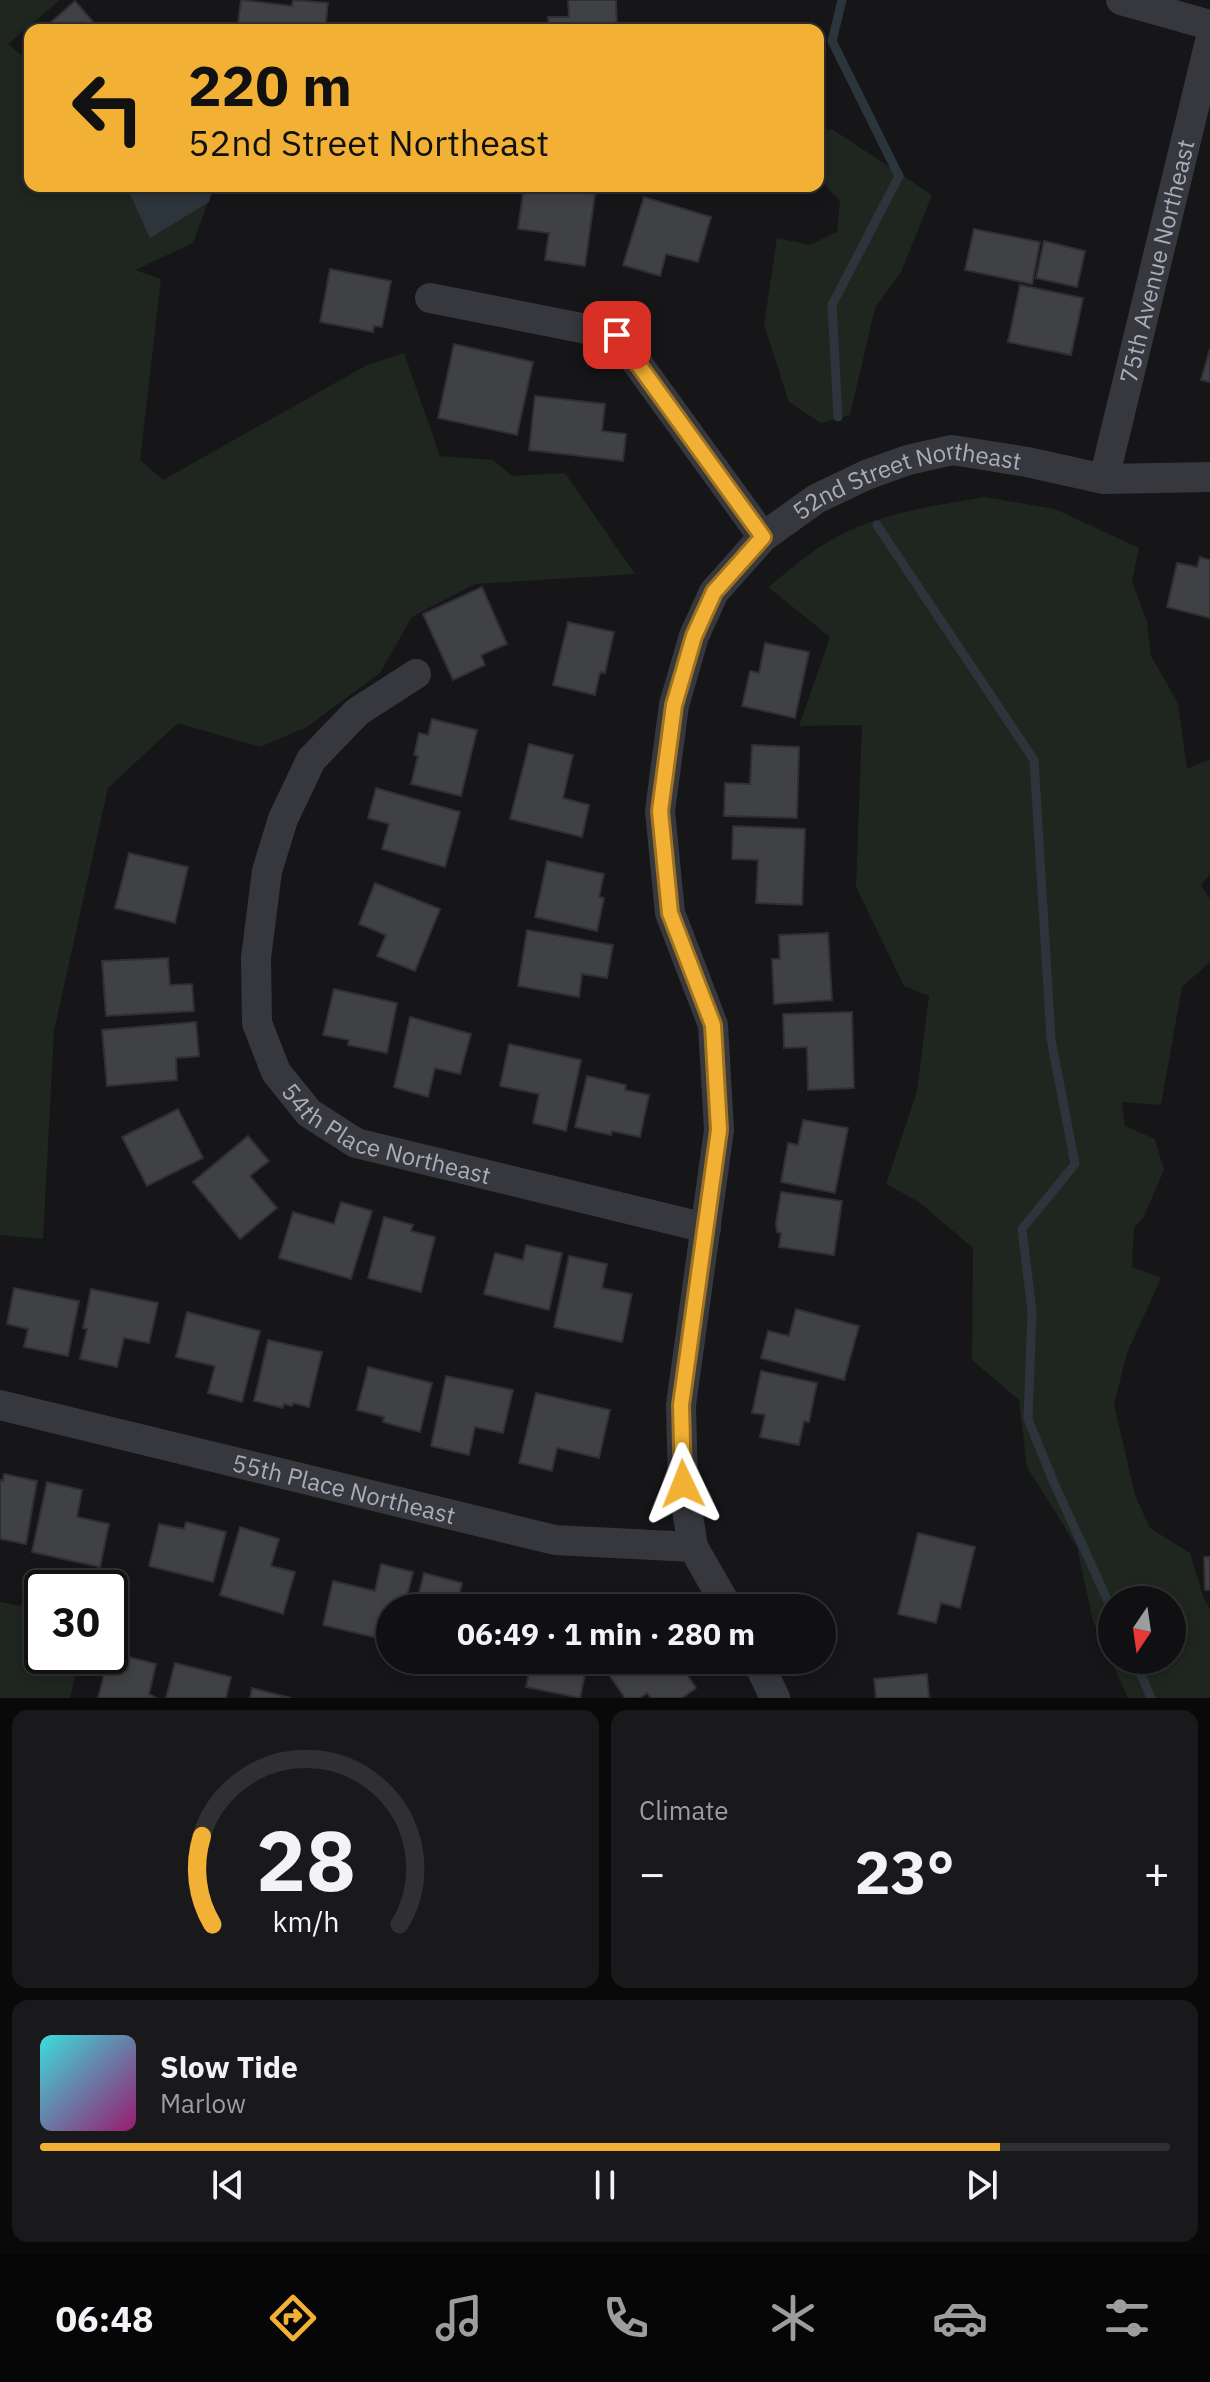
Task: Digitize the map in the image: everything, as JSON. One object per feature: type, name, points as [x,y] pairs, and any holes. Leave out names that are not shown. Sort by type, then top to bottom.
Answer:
[{"type":"street","points":[[1121,0],[1210,25]]},
{"type":"street","name":"75th Avenue Northeast","points":[[1104,479],[1197,154],[1210,41]]},
{"type":"street","name":"52nd Street Northeast","points":[[430,298],[617,335],[763,537],[816,499],[866,475],[908,460],[952,450],[1104,479],[1210,477]]},
{"type":"street","points":[[720,1594],[693,1547],[683,1484],[681,1405],[719,1130],[713,1025],[670,913],[660,811],[674,705],[694,636],[714,592],[763,537]]},
{"type":"street","name":"54th Place Northeast","points":[[416,674],[357,712],[311,760],[283,819],[267,871],[256,958],[257,1023],[276,1072],[309,1113],[356,1143],[706,1228]]},
{"type":"street","name":"55th Place Northeast","points":[[0,1405],[555,1540],[693,1547]]},
{"type":"street","points":[[764,1674],[775,1698]]},
{"type":"shaded area","points":[[0,0],[60,0],[32,24],[24,24],[24,30],[8,44],[24,57],[24,192],[212,192],[193,243],[135,270],[161,279],[140,460],[163,480],[367,365],[404,353],[440,456],[493,460],[512,476],[565,473],[635,574],[475,584],[412,617],[380,673],[307,727],[260,747],[178,723],[108,788],[54,1031],[43,1239],[0,1235]]},
{"type":"shaded area","points":[[832,129],[932,195],[901,272],[875,308],[850,415],[821,423],[789,402],[764,325],[777,238],[810,245],[837,232],[840,201],[824,184],[824,131]]},
{"type":"shaded area","points":[[212,192],[209,202],[150,238],[130,194]]},
{"type":"shaded area","points":[[985,497],[1055,509],[1139,548],[1132,581],[1147,622],[1151,656],[1178,703],[1187,769],[1210,759],[1210,874],[1201,885],[1210,899],[1210,962],[1182,987],[1161,1105],[1122,1102],[1125,1126],[1155,1139],[1164,1170],[1143,1218],[1134,1228],[1132,1267],[1161,1278],[1127,1353],[1114,1404],[1135,1495],[1150,1528],[1190,1553],[1210,1609],[1210,1698],[1128,1698],[1117,1674],[1186,1674],[1186,1586],[1098,1586],[1098,1632],[1077,1547],[1027,1467],[1019,1400],[972,1360],[973,1248],[919,1202],[886,1184],[917,1091],[929,996],[904,986],[856,887],[862,725],[799,726],[830,637],[768,587],[842,534],[923,508]]},
{"type":"shaded area","points":[[0,1602],[24,1607],[24,1674],[76,1674],[70,1698],[0,1698]]},
{"type":"building","points":[[241,0],[292,6],[293,0],[328,3],[326,24],[238,24]]},
{"type":"building","points":[[568,0],[616,0],[617,24],[549,24],[548,17],[569,17]]},
{"type":"building","points":[[75,1],[95,24],[49,24]]},
{"type":"building","points":[[523,192],[595,194],[585,266],[545,260],[549,233],[518,229]]},
{"type":"building","points":[[644,197],[711,217],[698,262],[666,254],[660,276],[623,265]]},
{"type":"building","points":[[974,229],[1040,242],[1032,284],[965,270]]},
{"type":"building","points":[[1044,241],[1085,251],[1077,287],[1036,278]]},
{"type":"building","points":[[330,269],[391,281],[382,327],[374,326],[373,332],[320,322]]},
{"type":"building","points":[[1020,285],[1083,298],[1071,355],[1008,342]]},
{"type":"building","points":[[454,344],[533,362],[517,435],[438,418]]},
{"type":"building","points":[[1210,349],[1210,382],[1201,380]]},
{"type":"building","points":[[535,396],[605,404],[602,431],[626,434],[623,461],[529,450]]},
{"type":"building","points":[[1200,557],[1210,560],[1210,618],[1167,607],[1177,563],[1197,567]]},
{"type":"building","points":[[482,587],[507,644],[481,655],[485,665],[453,680],[423,614]]},
{"type":"building","points":[[568,622],[614,632],[605,673],[600,672],[595,695],[553,685]]},
{"type":"building","points":[[765,643],[809,652],[795,718],[742,706],[750,671],[759,673]]},
{"type":"building","points":[[432,719],[477,730],[461,796],[411,784],[418,756],[414,755],[419,733],[428,735]]},
{"type":"building","points":[[529,744],[573,755],[563,798],[589,805],[582,837],[510,819]]},
{"type":"building","points":[[752,745],[799,747],[797,818],[724,816],[725,783],[750,784]]},
{"type":"building","points":[[376,788],[460,812],[445,867],[382,849],[389,824],[368,818]]},
{"type":"building","points":[[733,826],[805,829],[802,905],[756,903],[758,860],[732,859]]},
{"type":"building","points":[[129,853],[188,867],[175,923],[115,908]]},
{"type":"building","points":[[547,861],[604,874],[599,897],[604,898],[597,931],[535,917]]},
{"type":"building","points":[[375,883],[440,909],[415,971],[377,956],[386,935],[359,924]]},
{"type":"building","points":[[527,930],[613,945],[607,978],[582,974],[579,997],[518,986]]},
{"type":"building","points":[[828,933],[832,1000],[774,1004],[772,959],[780,959],[779,935]]},
{"type":"building","points":[[168,958],[170,985],[192,984],[194,1011],[106,1016],[102,961]]},
{"type":"building","points":[[334,989],[397,1003],[387,1053],[348,1045],[349,1040],[323,1035]]},
{"type":"building","points":[[852,1012],[854,1088],[808,1090],[807,1047],[784,1048],[783,1014]]},
{"type":"building","points":[[410,1017],[471,1034],[460,1074],[435,1068],[428,1097],[394,1087]]},
{"type":"building","points":[[196,1022],[199,1056],[176,1058],[177,1080],[107,1086],[102,1030]]},
{"type":"building","points":[[509,1044],[581,1060],[566,1131],[533,1123],[539,1094],[500,1086]]},
{"type":"building","points":[[587,1076],[626,1085],[625,1090],[649,1095],[640,1137],[612,1131],[611,1135],[575,1127]]},
{"type":"building","points":[[178,1109],[203,1158],[147,1186],[122,1137]]},
{"type":"building","points":[[803,1120],[848,1128],[835,1193],[781,1182],[788,1143],[798,1145]]},
{"type":"building","points":[[248,1136],[269,1161],[250,1176],[277,1208],[240,1239],[193,1182]]},
{"type":"building","points":[[781,1192],[842,1201],[834,1255],[779,1247],[781,1233],[777,1232],[776,1223]]},
{"type":"building","points":[[341,1202],[372,1211],[351,1279],[279,1258],[293,1212],[334,1224]]},
{"type":"building","points":[[384,1217],[413,1225],[411,1231],[435,1237],[421,1292],[368,1278]]},
{"type":"building","points":[[526,1245],[562,1253],[549,1310],[484,1294],[495,1253],[523,1260]]},
{"type":"building","points":[[569,1256],[607,1264],[602,1288],[632,1294],[622,1342],[554,1327]]},
{"type":"building","points":[[14,1288],[79,1301],[68,1356],[24,1347],[28,1329],[7,1324]]},
{"type":"building","points":[[91,1289],[158,1303],[149,1343],[124,1338],[117,1367],[80,1359]]},
{"type":"building","points":[[796,1309],[859,1326],[844,1380],[761,1358],[768,1331],[789,1336]]},
{"type":"building","points":[[187,1312],[260,1331],[242,1402],[208,1393],[215,1366],[176,1357]]},
{"type":"building","points":[[268,1340],[322,1352],[309,1407],[293,1403],[292,1406],[284,1404],[283,1408],[254,1401]]},
{"type":"building","points":[[368,1367],[432,1383],[420,1432],[383,1422],[384,1417],[357,1410]]},
{"type":"building","points":[[761,1371],[817,1383],[809,1422],[804,1421],[799,1445],[760,1437],[765,1415],[752,1413]]},
{"type":"building","points":[[446,1376],[513,1390],[503,1433],[475,1427],[469,1455],[431,1446]]},
{"type":"building","points":[[536,1393],[610,1410],[599,1458],[557,1448],[552,1471],[519,1463]]},
{"type":"building","points":[[4,1474],[37,1481],[26,1544],[0,1539],[0,1480],[3,1481]]},
{"type":"building","points":[[47,1482],[82,1490],[77,1517],[109,1524],[100,1567],[32,1552]]},
{"type":"building","points":[[186,1522],[226,1532],[213,1582],[149,1566],[159,1524],[184,1529]]},
{"type":"building","points":[[240,1527],[279,1539],[271,1566],[295,1572],[283,1614],[220,1595]]},
{"type":"building","points":[[918,1533],[975,1547],[960,1608],[941,1603],[936,1623],[898,1614]]},
{"type":"building","points":[[1204,1557],[1210,1557],[1210,1590],[1205,1590]]},
{"type":"building","points":[[381,1564],[413,1572],[408,1594],[376,1594],[376,1638],[323,1625],[333,1581],[375,1591]]},
{"type":"building","points":[[424,1573],[462,1583],[459,1594],[419,1594]]},
{"type":"building","points":[[128,1657],[156,1664],[149,1694],[156,1698],[98,1698],[104,1674],[128,1674]]},
{"type":"building","points":[[175,1663],[231,1677],[226,1698],[166,1698]]},
{"type":"building","points":[[529,1674],[585,1674],[580,1698],[526,1687]]},
{"type":"building","points":[[608,1674],[686,1674],[696,1688],[682,1698],[651,1698],[647,1693],[640,1698],[625,1698]]},
{"type":"building","points":[[927,1674],[929,1698],[876,1698],[874,1679]]},
{"type":"building","points":[[252,1688],[291,1698],[250,1698]]},
{"type":"waterway","points":[[838,417],[832,305],[899,176],[832,41],[842,0]]},
{"type":"waterway","points":[[877,525],[1034,760],[1051,1039],[1075,1164],[1022,1229],[1032,1312],[1028,1419],[1101,1586]]},
{"type":"waterway","points":[[1141,1674],[1151,1698]]},
{"type":"route","points":[[617,335],[763,537],[714,592],[694,636],[674,705],[660,811],[670,913],[713,1025],[719,1130],[681,1405],[683,1484]]}]
